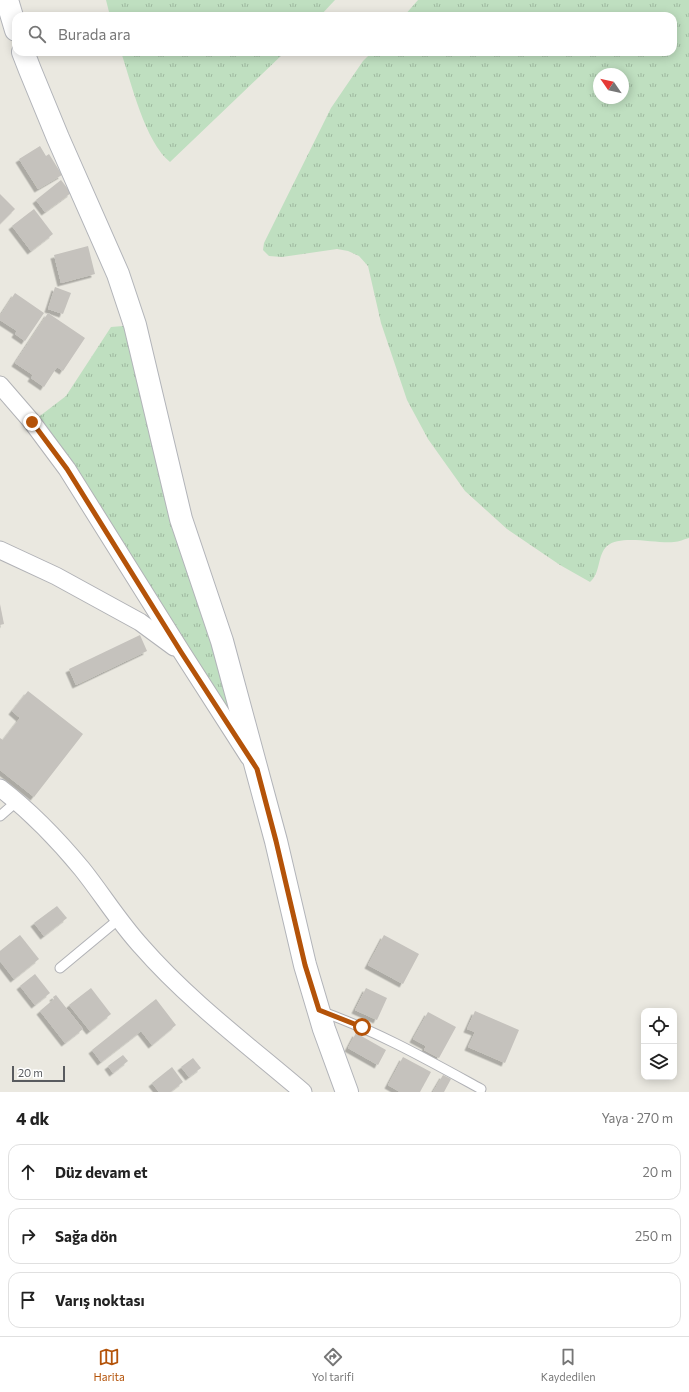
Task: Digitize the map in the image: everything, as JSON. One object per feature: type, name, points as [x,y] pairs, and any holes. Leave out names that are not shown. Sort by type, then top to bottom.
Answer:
[{"type":"street","points":[[7,0],[12,17]]},
{"type":"street","points":[[25,56],[55,131],[118,274],[135,325],[181,518],[222,641],[276,841],[305,965],[347,1092]]},
{"type":"street","points":[[0,385],[32,422],[67,469],[181,652],[257,769]]},
{"type":"street","points":[[0,550],[56,576],[140,622],[181,652]]},
{"type":"street","points":[[0,788],[35,818],[66,852],[81,869],[139,945],[162,970],[190,997],[303,1092]]},
{"type":"lane","points":[[0,816],[16,802]]},
{"type":"lane","points":[[60,968],[119,919]]},
{"type":"lane","points":[[319,1010],[388,1039],[481,1089]]},
{"type":"green space","points":[[106,0],[335,0],[324,12],[109,12]]},
{"type":"green space","points":[[418,0],[689,0],[689,538],[678,542],[630,540],[613,542],[604,550],[596,574],[590,582],[560,565],[507,529],[465,491],[428,439],[407,400],[381,323],[368,266],[359,256],[348,251],[337,249],[282,257],[269,256],[263,250],[264,243],[331,108],[368,56],[677,56],[677,12],[408,12]]},
{"type":"green space","points":[[122,56],[281,56],[170,162],[161,153],[153,141],[134,95]]},
{"type":"green space","points":[[135,325],[257,769],[32,422],[66,396],[111,327]]},
{"type":"building","points":[[40,146],[46,156],[49,154],[62,175],[38,189],[19,159]]},
{"type":"building","points":[[61,180],[71,193],[45,212],[36,200]]},
{"type":"building","points":[[0,194],[15,209],[0,224]]},
{"type":"building","points":[[34,209],[53,234],[31,251],[12,226]]},
{"type":"building","points":[[88,246],[95,274],[61,283],[54,255]]},
{"type":"building","points":[[55,287],[71,293],[63,314],[48,309]]},
{"type":"building","points":[[15,293],[44,313],[25,341],[15,334],[17,331],[0,320],[0,316]]},
{"type":"building","points":[[48,313],[85,338],[63,371],[57,367],[44,387],[31,378],[33,375],[15,363]]},
{"type":"building","points":[[0,604],[4,624],[0,625]]},
{"type":"building","points":[[140,635],[147,651],[76,685],[69,669]]},
{"type":"building","points":[[28,691],[83,734],[34,797],[0,770],[0,738],[3,740],[20,718],[12,711]]},
{"type":"building","points":[[57,906],[67,918],[44,936],[34,923]]},
{"type":"building","points":[[20,935],[39,959],[14,979],[0,961],[0,951]]},
{"type":"building","points":[[384,935],[419,954],[403,984],[368,965]]},
{"type":"building","points":[[35,974],[50,993],[35,1005],[20,986]]},
{"type":"building","points":[[91,988],[111,1014],[90,1031],[69,1005]]},
{"type":"building","points":[[366,988],[387,998],[377,1020],[355,1010]]},
{"type":"building","points":[[56,995],[83,1029],[65,1043],[40,1011],[54,999],[53,997]]},
{"type":"building","points":[[156,999],[176,1025],[152,1045],[141,1031],[101,1062],[92,1050]]},
{"type":"building","points":[[475,1011],[519,1030],[505,1063],[468,1047],[475,1032],[467,1029]]},
{"type":"building","points":[[428,1012],[456,1027],[439,1058],[424,1050],[426,1046],[413,1039]]},
{"type":"building","points":[[356,1033],[386,1050],[378,1065],[348,1048]]},
{"type":"building","points":[[123,1055],[128,1061],[113,1073],[108,1066]]},
{"type":"building","points":[[403,1057],[431,1072],[420,1092],[400,1092],[388,1085]]},
{"type":"building","points":[[193,1058],[201,1068],[189,1077],[181,1067]]},
{"type":"building","points":[[172,1067],[183,1082],[170,1092],[159,1092],[152,1083]]},
{"type":"building","points":[[443,1075],[451,1079],[444,1092],[433,1092]]},
{"type":"route","points":[[32,422],[67,469],[181,652],[257,769],[276,841],[305,965],[319,1010],[362,1027]]}]
